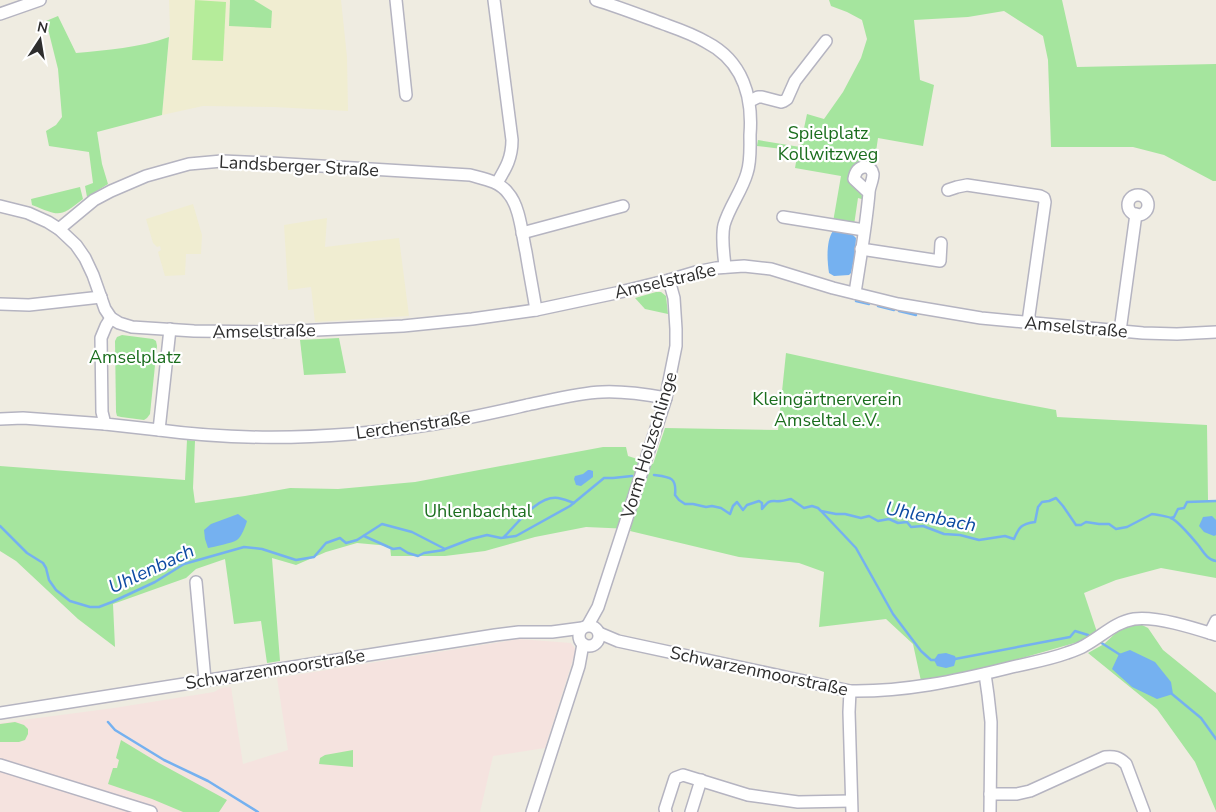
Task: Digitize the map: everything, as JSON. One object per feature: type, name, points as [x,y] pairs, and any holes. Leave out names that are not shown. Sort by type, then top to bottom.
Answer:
[{"type":"street","points":[[0,14],[40,0]]},
{"type":"street","points":[[396,0],[406,95]]},
{"type":"street","points":[[494,0],[512,140],[511,155],[496,183]]},
{"type":"street","points":[[596,0],[694,36],[712,45],[727,58],[743,81],[750,101],[751,126],[748,167],[747,174],[724,227],[723,249],[725,267]]},
{"type":"street","points":[[750,101],[758,97],[780,102],[787,99],[795,81],[826,41]]},
{"type":"street","name":"Landsberger Straße","points":[[59,229],[94,200],[111,191],[140,178],[189,164],[222,161],[478,177],[496,183],[509,193],[513,200],[522,232],[536,310]]},
{"type":"street","points":[[948,190],[967,185],[1044,198],[1045,202],[1028,322]]},
{"type":"street","points":[[855,294],[869,193]]},
{"type":"street","points":[[0,206],[28,213],[48,222],[59,229],[76,245],[85,258],[111,318],[101,338],[102,412],[105,424]]},
{"type":"street","points":[[522,232],[623,206]]},
{"type":"street","points":[[1120,331],[1136,214]]},
{"type":"street","points":[[783,217],[864,230]]},
{"type":"street","points":[[861,249],[940,261],[941,243]]},
{"type":"street","name":"Amselstraße","points":[[111,318],[132,327],[194,331],[264,332],[403,326],[536,310],[669,280],[696,272],[744,266],[771,269],[833,288],[898,304],[981,318],[1120,331],[1177,334],[1216,332]]},
{"type":"street","name":"Vorm Holzschlinge","points":[[532,812],[666,398],[676,346],[676,314],[669,280]]},
{"type":"street","points":[[0,304],[29,305],[101,297]]},
{"type":"street","points":[[0,418],[105,424],[159,430],[170,329]]},
{"type":"street","name":"Lerchenstraße","points":[[159,430],[191,434],[248,436],[343,434],[434,424],[582,394],[620,392],[666,398]]},
{"type":"street","points":[[196,582],[205,680]]},
{"type":"street","name":"Schwarzenmoorstraße","points":[[0,713],[519,632],[552,632],[590,636],[850,691],[908,688],[985,674],[1056,656],[1083,647],[1121,623],[1134,619],[1157,619],[1213,634]]},
{"type":"street","points":[[1213,634],[1216,621]]},
{"type":"street","points":[[985,674],[991,722],[990,812]]},
{"type":"street","points":[[666,812],[665,809],[676,778],[683,775],[748,795],[852,807],[850,691]]},
{"type":"street","points":[[990,794],[1017,794],[1030,791],[1105,757],[1114,756],[1126,764],[1144,812]]},
{"type":"street","points":[[0,765],[151,812]]},
{"type":"street","points":[[690,812],[701,780]]},
{"type":"shaded area","points":[[169,0],[341,0],[347,57],[348,111],[203,106],[162,115],[170,28]]},
{"type":"shaded area","points":[[193,204],[202,235],[201,254],[186,254],[185,275],[165,276],[158,252],[161,250],[160,246],[157,247],[153,243],[146,219]]},
{"type":"shaded area","points":[[327,218],[325,247],[399,238],[409,316],[315,322],[311,287],[288,290],[284,225]]},
{"type":"shaded area","points":[[519,639],[571,643],[576,650],[545,748],[493,756],[480,812],[0,812],[0,723],[114,708],[214,692],[221,688],[231,687],[243,764],[288,750],[277,678]]},
{"type":"green space","points":[[195,0],[226,2],[223,61],[192,60]]},
{"type":"green space","points":[[230,0],[254,0],[272,11],[271,28],[229,26]]},
{"type":"green space","name":"Spielplatz Kollwitzweg","points":[[829,0],[1062,0],[1077,67],[1216,64],[1216,181],[1164,155],[1133,147],[1051,147],[1048,60],[1043,36],[1004,11],[968,17],[914,20],[920,80],[934,85],[923,146],[878,138],[874,165],[853,168],[850,172],[850,182],[865,200],[858,198],[854,225],[833,222],[841,176],[795,168],[798,151],[757,146],[758,140],[800,147],[807,114],[824,119],[843,92],[861,58],[867,39],[862,20],[831,6]]},
{"type":"green space","points":[[58,16],[76,53],[135,46],[169,37],[162,115],[97,132],[102,164],[108,184],[87,197],[85,186],[93,183],[89,152],[49,146],[46,131],[56,125],[62,117],[58,69],[46,21]]},
{"type":"green space","points":[[80,187],[83,199],[64,212],[54,213],[32,205],[31,199]]},
{"type":"green space","points":[[661,292],[666,296],[668,314],[645,309],[635,298]]},
{"type":"green space","name":"Amselplatz","points":[[122,335],[156,341],[150,414],[144,420],[117,416],[115,341],[117,337]]},
{"type":"green space","points":[[339,338],[346,373],[304,375],[300,340]]},
{"type":"green space","points":[[786,353],[1056,410],[1057,417],[1207,425],[1208,500],[1216,500],[1216,578],[1161,568],[1116,580],[1084,593],[1097,632],[1090,637],[967,674],[921,681],[913,644],[886,619],[819,627],[824,572],[799,563],[739,557],[630,531],[631,529],[586,527],[535,537],[485,551],[445,556],[391,556],[390,546],[357,543],[326,552],[296,565],[272,558],[280,661],[267,663],[261,621],[234,624],[225,559],[196,569],[186,578],[113,604],[115,647],[78,619],[16,561],[0,551],[0,466],[185,480],[187,440],[195,441],[193,488],[195,503],[290,488],[338,489],[415,482],[603,447],[626,447],[628,456],[653,464],[665,428],[778,430]]},
{"type":"green space","points":[[1140,624],[1148,628],[1163,650],[1216,693],[1216,811],[1195,762],[1157,709],[1088,653],[1104,644],[1119,630]]},
{"type":"green space","points":[[15,722],[24,725],[28,729],[25,740],[19,742],[0,742],[0,724]]},
{"type":"green space","points":[[121,740],[227,800],[219,812],[183,812],[108,784],[113,768],[117,768],[119,760],[116,758]]},
{"type":"green space","points":[[353,750],[353,767],[319,764],[320,758],[325,755]]},
{"type":"water","points":[[833,231],[852,234],[856,238],[855,255],[849,275],[834,276],[829,273],[828,245]]},
{"type":"water","points":[[588,470],[593,471],[593,477],[581,486],[576,485],[575,476],[583,474]]},
{"type":"water","points":[[238,514],[247,521],[239,538],[208,548],[204,530],[211,524]]},
{"type":"water","points":[[1212,516],[1216,520],[1216,535],[1214,536],[1204,532],[1199,526],[1203,517]]},
{"type":"water","points":[[1130,650],[1155,662],[1171,682],[1173,694],[1157,699],[1132,687],[1112,669],[1119,654]]},
{"type":"water","points":[[946,653],[955,656],[954,666],[946,668],[937,666],[934,660],[938,654]]},
{"type":"waterway","points":[[856,301],[869,304]]},
{"type":"waterway","points":[[878,306],[894,310]]},
{"type":"waterway","points":[[899,311],[916,315]]},
{"type":"waterway","name":"Uhlenbach","points":[[654,475],[671,479],[675,485],[675,495],[685,504],[712,506],[721,508],[730,514],[737,502],[743,510],[747,505],[759,501],[762,503],[762,509],[771,501],[791,499],[804,508],[812,506],[821,511],[836,514],[861,518],[869,516],[878,521],[889,519],[898,523],[907,522],[911,527],[923,526],[944,534],[960,535],[979,540],[1005,536],[1014,539],[1021,527],[1035,522],[1038,507],[1042,502],[1056,498],[1076,525],[1086,522],[1109,524],[1116,529],[1127,527],[1152,514],[1171,518],[1186,531],[1206,556],[1216,561]]},
{"type":"waterway","name":"Uhlenbach","points":[[0,526],[27,553],[43,563],[49,580],[56,590],[70,601],[90,607],[99,607],[155,582],[184,564],[244,547],[262,549],[296,560],[314,557],[326,543],[340,538],[346,543],[357,540],[382,524],[412,532],[445,549],[487,535],[501,538],[516,536],[570,506],[604,478],[632,476]]},
{"type":"waterway","points":[[504,537],[528,512],[543,501],[550,498],[558,498],[574,503]]},
{"type":"waterway","points":[[1171,518],[1174,517],[1178,509],[1184,508],[1187,502],[1216,501]]},
{"type":"waterway","points":[[822,512],[856,548],[893,614],[921,651],[931,660],[937,660]]},
{"type":"waterway","name":"Uhlenbach","points":[[364,536],[393,549],[400,548],[418,556],[424,553],[444,550]]},
{"type":"waterway","points":[[955,659],[1070,637],[1075,631],[1088,635]]},
{"type":"waterway","points":[[1100,642],[1122,656]]},
{"type":"waterway","points":[[1172,694],[1201,718],[1216,739]]},
{"type":"waterway","points":[[108,722],[115,730],[164,760],[208,781],[258,812]]},
{"type":"park label","name":"Kleingärtnerverein Amseltal e.V.","points":[[827,409]]},
{"type":"park label","name":"Uhlenbachtal","points":[[478,511]]}]
